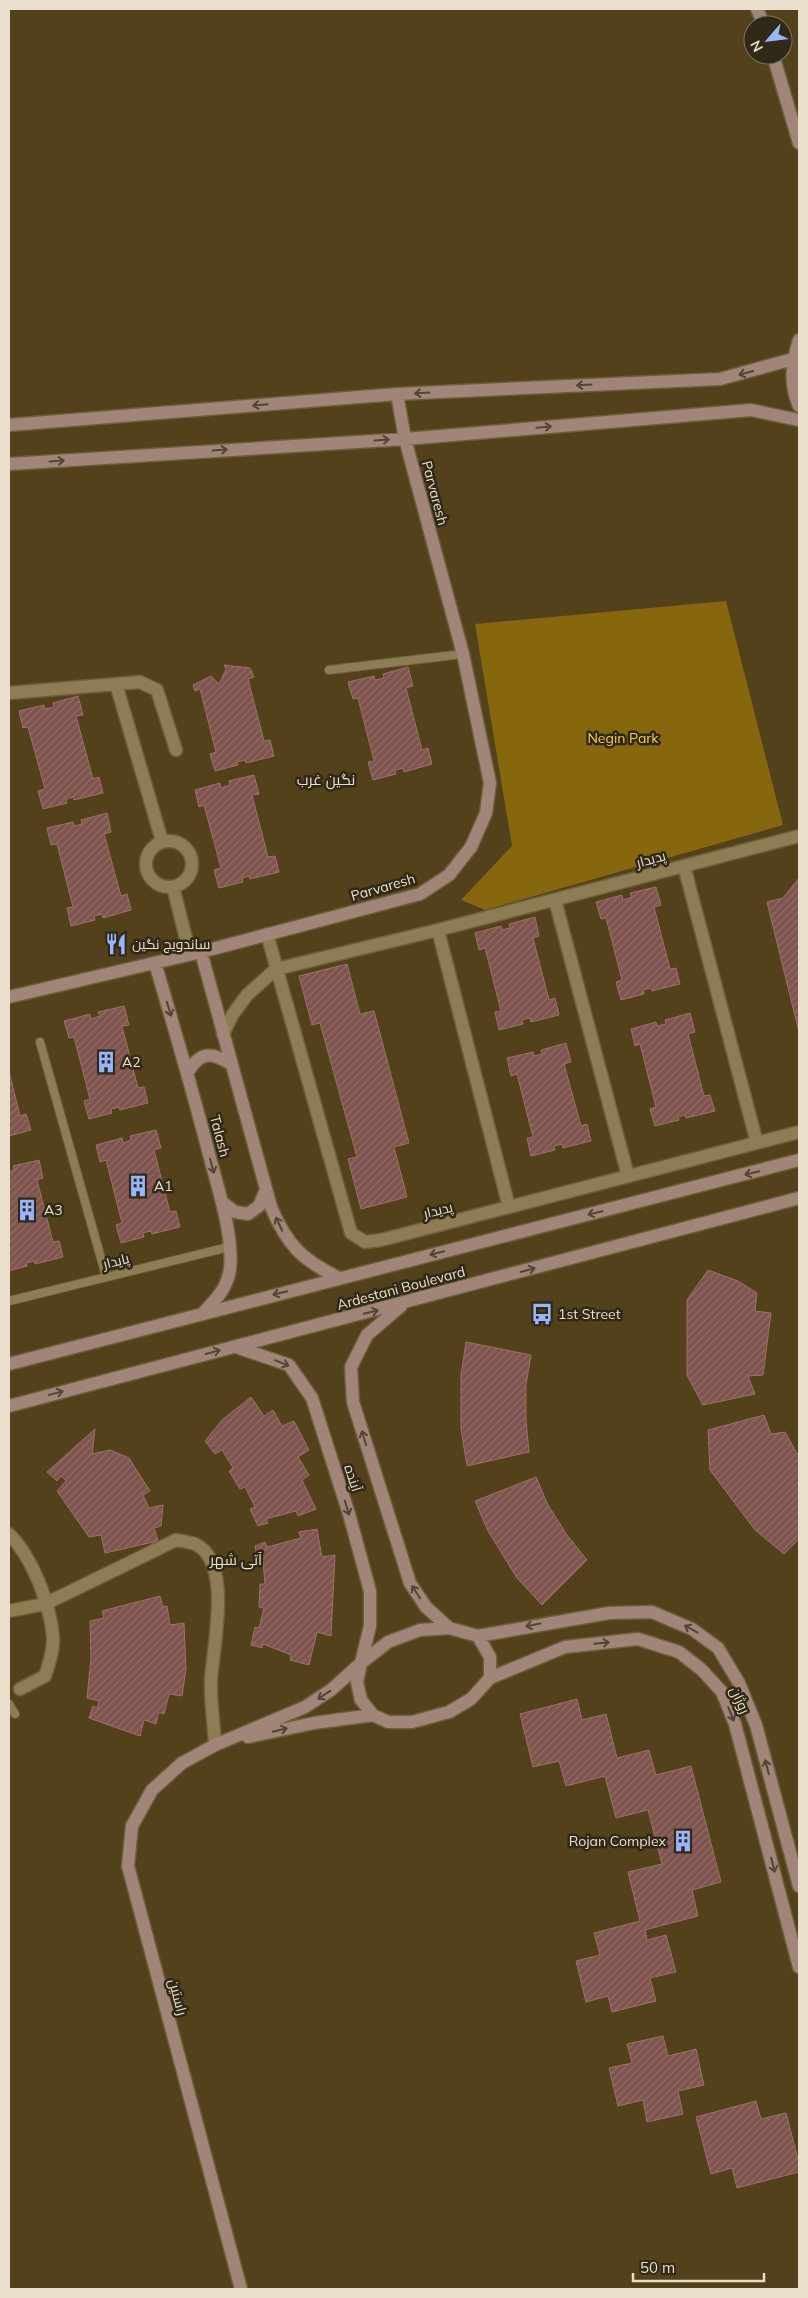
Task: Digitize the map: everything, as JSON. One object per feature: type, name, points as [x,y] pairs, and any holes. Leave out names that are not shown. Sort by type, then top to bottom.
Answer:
[{"type":"street","points":[[776,65],[799,143]]},
{"type":"street","points":[[799,340],[793,359],[792,382],[799,406]]},
{"type":"street","points":[[9,425],[397,394],[720,379],[793,359]]},
{"type":"street","name":"Parvaresh","points":[[9,997],[195,953],[420,894],[449,875],[471,847],[486,813],[490,783],[463,654],[405,439],[397,394]]},
{"type":"street","points":[[9,464],[405,439],[751,410],[799,420]]},
{"type":"street","points":[[9,693],[140,682],[156,690],[176,750]]},
{"type":"street","points":[[116,684],[162,841]]},
{"type":"street","name":"پدیدار","points":[[223,1034],[233,1014],[247,994],[276,969],[438,930],[799,836]]},
{"type":"street","points":[[162,841],[177,842],[183,845],[192,857],[193,864],[188,878],[173,887],[161,886],[154,882],[146,870],[147,856],[150,849],[162,841]]},
{"type":"street","points":[[684,866],[757,1143]]},
{"type":"street","points":[[173,887],[223,1034],[265,1192],[281,1229],[295,1250],[314,1266],[339,1278]]},
{"type":"street","points":[[555,900],[628,1176]]},
{"type":"street","points":[[438,930],[509,1207]]},
{"type":"street","points":[[267,934],[276,969]]},
{"type":"street","name":"Talash","points":[[154,963],[188,1072],[222,1202],[229,1247],[229,1273],[222,1293],[203,1313]]},
{"type":"street","name":"پدیدار","points":[[276,969],[351,1233],[365,1242],[381,1240],[799,1132]]},
{"type":"street","points":[[188,1072],[195,1060],[206,1055],[220,1057],[231,1064]]},
{"type":"street","name":"Ardestani Boulevard","points":[[9,1364],[799,1160]]},
{"type":"street","points":[[222,1202],[235,1212],[248,1214],[259,1206],[265,1192]]},
{"type":"street","name":"Ardestani Boulevard","points":[[9,1406],[404,1304],[799,1198]]},
{"type":"street","points":[[404,1304],[367,1335],[351,1367],[353,1402],[410,1583],[426,1607],[449,1628]]},
{"type":"street","name":"آینده","points":[[236,1347],[289,1365],[312,1398],[349,1514],[370,1591],[370,1626],[361,1663]]},
{"type":"street","points":[[9,1534],[30,1565],[43,1590],[53,1638],[51,1660],[45,1676],[20,1689]]},
{"type":"street","points":[[9,1611],[45,1604],[176,1540],[196,1544],[208,1555],[218,1580],[219,1614],[214,1640],[211,1682],[215,1745]]},
{"type":"street","name":"روژان","points":[[478,1636],[609,1613],[652,1612],[692,1629],[718,1648],[739,1683],[756,1725],[799,1886]]},
{"type":"street","points":[[215,1745],[306,1707],[331,1690],[361,1663],[388,1642],[420,1630],[449,1628],[478,1636],[490,1657],[490,1678],[471,1699],[448,1712],[412,1722],[388,1722],[373,1715],[361,1700],[357,1682],[361,1663]]},
{"type":"street","name":"روژان","points":[[490,1678],[565,1647],[638,1639],[679,1652],[702,1670],[722,1692],[735,1724],[799,1967]]},
{"type":"street","points":[[215,1745],[314,1723],[373,1715]]},
{"type":"street","name":"راستین","points":[[215,1745],[182,1763],[152,1790],[132,1826],[128,1866],[241,2289]]},
{"type":"street","points":[[761,1818],[780,1814]]},
{"type":"lane","points":[[329,670],[463,654]]},
{"type":"lane","points":[[40,1042],[106,1276]]},
{"type":"lane","name":"پایدار","points":[[9,1301],[229,1247]]},
{"type":"lane","points":[[9,1704],[15,1714]]},
{"type":"green space","name":"Negin Park","points":[[726,601],[783,825],[485,910],[461,900],[512,846],[475,624]]},
{"type":"building","points":[[224,665],[250,668],[254,677],[248,679],[264,741],[270,740],[274,756],[246,763],[245,760],[237,762],[238,765],[215,771],[210,754],[216,752],[200,689],[195,691],[193,685],[211,676],[219,684],[226,669]]},
{"type":"building","points":[[408,667],[413,686],[406,688],[422,750],[428,748],[432,764],[404,772],[403,768],[395,770],[396,774],[373,780],[368,762],[374,761],[358,698],[353,699],[348,682],[374,676],[375,680],[384,678],[383,674]]},
{"type":"building","points":[[78,696],[83,715],[76,716],[93,779],[99,777],[103,793],[74,800],[73,797],[66,799],[67,803],[43,809],[38,791],[45,789],[28,727],[23,728],[19,711],[44,705],[45,709],[54,707],[53,703]]},
{"type":"building","points":[[254,775],[259,794],[252,795],[268,857],[275,856],[279,872],[250,879],[249,876],[242,878],[243,882],[219,888],[214,870],[221,868],[204,805],[199,807],[195,790],[220,783],[221,788],[230,785],[229,781]]},
{"type":"building","points":[[107,813],[111,832],[104,834],[121,896],[127,894],[131,910],[103,918],[102,914],[94,916],[95,920],[71,926],[67,908],[73,907],[57,844],[51,845],[47,828],[73,822],[74,826],[82,824],[81,820]]},
{"type":"building","points":[[799,878],[799,1032],[767,902],[783,898]]},
{"type":"building","points":[[656,887],[661,905],[654,907],[670,969],[676,968],[680,984],[652,991],[651,988],[643,990],[644,994],[621,1000],[616,982],[622,980],[606,918],[601,919],[596,902],[622,895],[623,900],[632,897],[630,893]]},
{"type":"building","points":[[535,917],[539,936],[533,938],[549,1000],[555,998],[559,1015],[531,1022],[530,1018],[522,1020],[523,1024],[499,1030],[495,1012],[501,1011],[485,948],[479,950],[475,933],[501,926],[502,930],[510,928],[509,924]]},
{"type":"building","points":[[347,964],[360,1014],[374,1011],[409,1143],[394,1147],[407,1197],[361,1209],[348,1159],[357,1157],[320,1023],[312,1025],[299,976]]},
{"type":"building","name":"A2","points":[[124,1006],[129,1025],[122,1026],[138,1088],[144,1087],[148,1103],[120,1110],[119,1107],[111,1109],[112,1113],[89,1119],[84,1101],[90,1099],[74,1037],[69,1038],[64,1021],[90,1014],[91,1019],[100,1016],[98,1012]]},
{"type":"building","points":[[690,1013],[695,1032],[688,1034],[704,1096],[710,1095],[715,1111],[686,1118],[685,1115],[678,1117],[679,1120],[655,1126],[650,1109],[656,1107],[640,1044],[635,1046],[631,1029],[656,1022],[657,1026],[666,1024],[665,1020]]},
{"type":"building","points":[[566,1043],[571,1062],[564,1064],[581,1126],[587,1124],[591,1141],[563,1148],[562,1144],[554,1146],[555,1150],[531,1156],[527,1138],[533,1137],[517,1074],[511,1076],[507,1058],[533,1052],[534,1056],[542,1054],[541,1050]]},
{"type":"building","points":[[9,1071],[20,1116],[26,1114],[31,1130],[9,1136]]},
{"type":"building","name":"A1","points":[[156,1130],[161,1148],[154,1150],[170,1212],[176,1211],[180,1227],[152,1234],[151,1231],[143,1233],[144,1237],[121,1243],[116,1225],[122,1223],[106,1160],[100,1162],[96,1145],[122,1138],[123,1143],[131,1140],[130,1136]]},
{"type":"building","name":"A3","points":[[39,1160],[43,1178],[37,1180],[53,1242],[59,1241],[63,1257],[35,1264],[34,1261],[26,1263],[27,1266],[9,1271],[9,1172],[14,1170],[13,1166]]},
{"type":"building","points":[[708,1270],[738,1281],[757,1293],[755,1311],[771,1313],[763,1375],[748,1376],[755,1394],[703,1405],[687,1375],[687,1300]]},
{"type":"building","points":[[466,1342],[531,1355],[526,1385],[526,1421],[529,1452],[467,1466],[461,1429],[461,1375]]},
{"type":"building","points":[[251,1397],[264,1416],[273,1410],[282,1426],[294,1421],[309,1450],[298,1457],[309,1475],[302,1480],[316,1509],[298,1516],[296,1511],[266,1519],[268,1523],[258,1526],[250,1509],[255,1507],[245,1487],[240,1489],[229,1471],[233,1468],[222,1450],[215,1454],[205,1441],[222,1420]]},
{"type":"building","points":[[764,1415],[771,1434],[785,1432],[799,1457],[799,1539],[784,1554],[755,1530],[710,1470],[708,1430]]},
{"type":"building","points":[[95,1429],[92,1454],[110,1450],[129,1458],[150,1491],[143,1495],[149,1508],[163,1505],[161,1526],[154,1528],[158,1541],[105,1553],[101,1535],[89,1537],[57,1491],[66,1481],[61,1476],[57,1481],[47,1472]]},
{"type":"building","points":[[536,1477],[548,1505],[567,1535],[587,1560],[542,1605],[517,1578],[488,1531],[475,1501]]},
{"type":"building","points":[[317,1529],[322,1557],[335,1555],[331,1636],[317,1632],[309,1665],[290,1660],[291,1655],[263,1644],[262,1648],[251,1645],[255,1627],[259,1628],[264,1608],[259,1607],[260,1584],[265,1584],[263,1561],[258,1562],[255,1546],[265,1542],[267,1547],[301,1538],[299,1532]]},
{"type":"building","points":[[160,1596],[163,1607],[167,1606],[170,1625],[184,1623],[186,1669],[182,1696],[169,1694],[164,1714],[159,1712],[156,1724],[144,1720],[140,1736],[89,1718],[93,1706],[97,1708],[99,1701],[87,1698],[91,1658],[90,1621],[104,1618],[102,1611]]},
{"type":"building","name":"Rojan Complex","points":[[577,1699],[582,1720],[606,1714],[617,1758],[649,1750],[656,1775],[691,1766],[721,1882],[692,1890],[698,1916],[645,1930],[647,1940],[666,1935],[676,1972],[650,1978],[656,2001],[612,2012],[608,1996],[586,2002],[576,1961],[600,1955],[594,1933],[640,1921],[628,1872],[662,1864],[648,1810],[616,1818],[605,1776],[566,1786],[559,1761],[533,1767],[520,1714]]},
{"type":"building","points":[[663,2036],[668,2056],[696,2049],[704,2085],[678,2091],[683,2114],[647,2122],[643,2100],[618,2106],[609,2068],[632,2063],[627,2044]]},
{"type":"building","points":[[756,2101],[761,2119],[786,2113],[799,2163],[799,2172],[737,2188],[732,2168],[711,2174],[696,2117]]},
{"type":"place","name":"ساندویج نگین","points":[[116,944]]},
{"type":"place","name":"A2","points":[[106,1062]]},
{"type":"place","name":"A1","points":[[138,1186]]},
{"type":"place","name":"A3","points":[[27,1210]]},
{"type":"place","name":"1st Street","points":[[542,1314]]},
{"type":"place","name":"Rojan Complex","points":[[683,1841]]},
{"type":"district","name":"نگین غرب","points":[[326,780]]},
{"type":"district","name":"آتی شهر","points":[[236,1560]]}]
